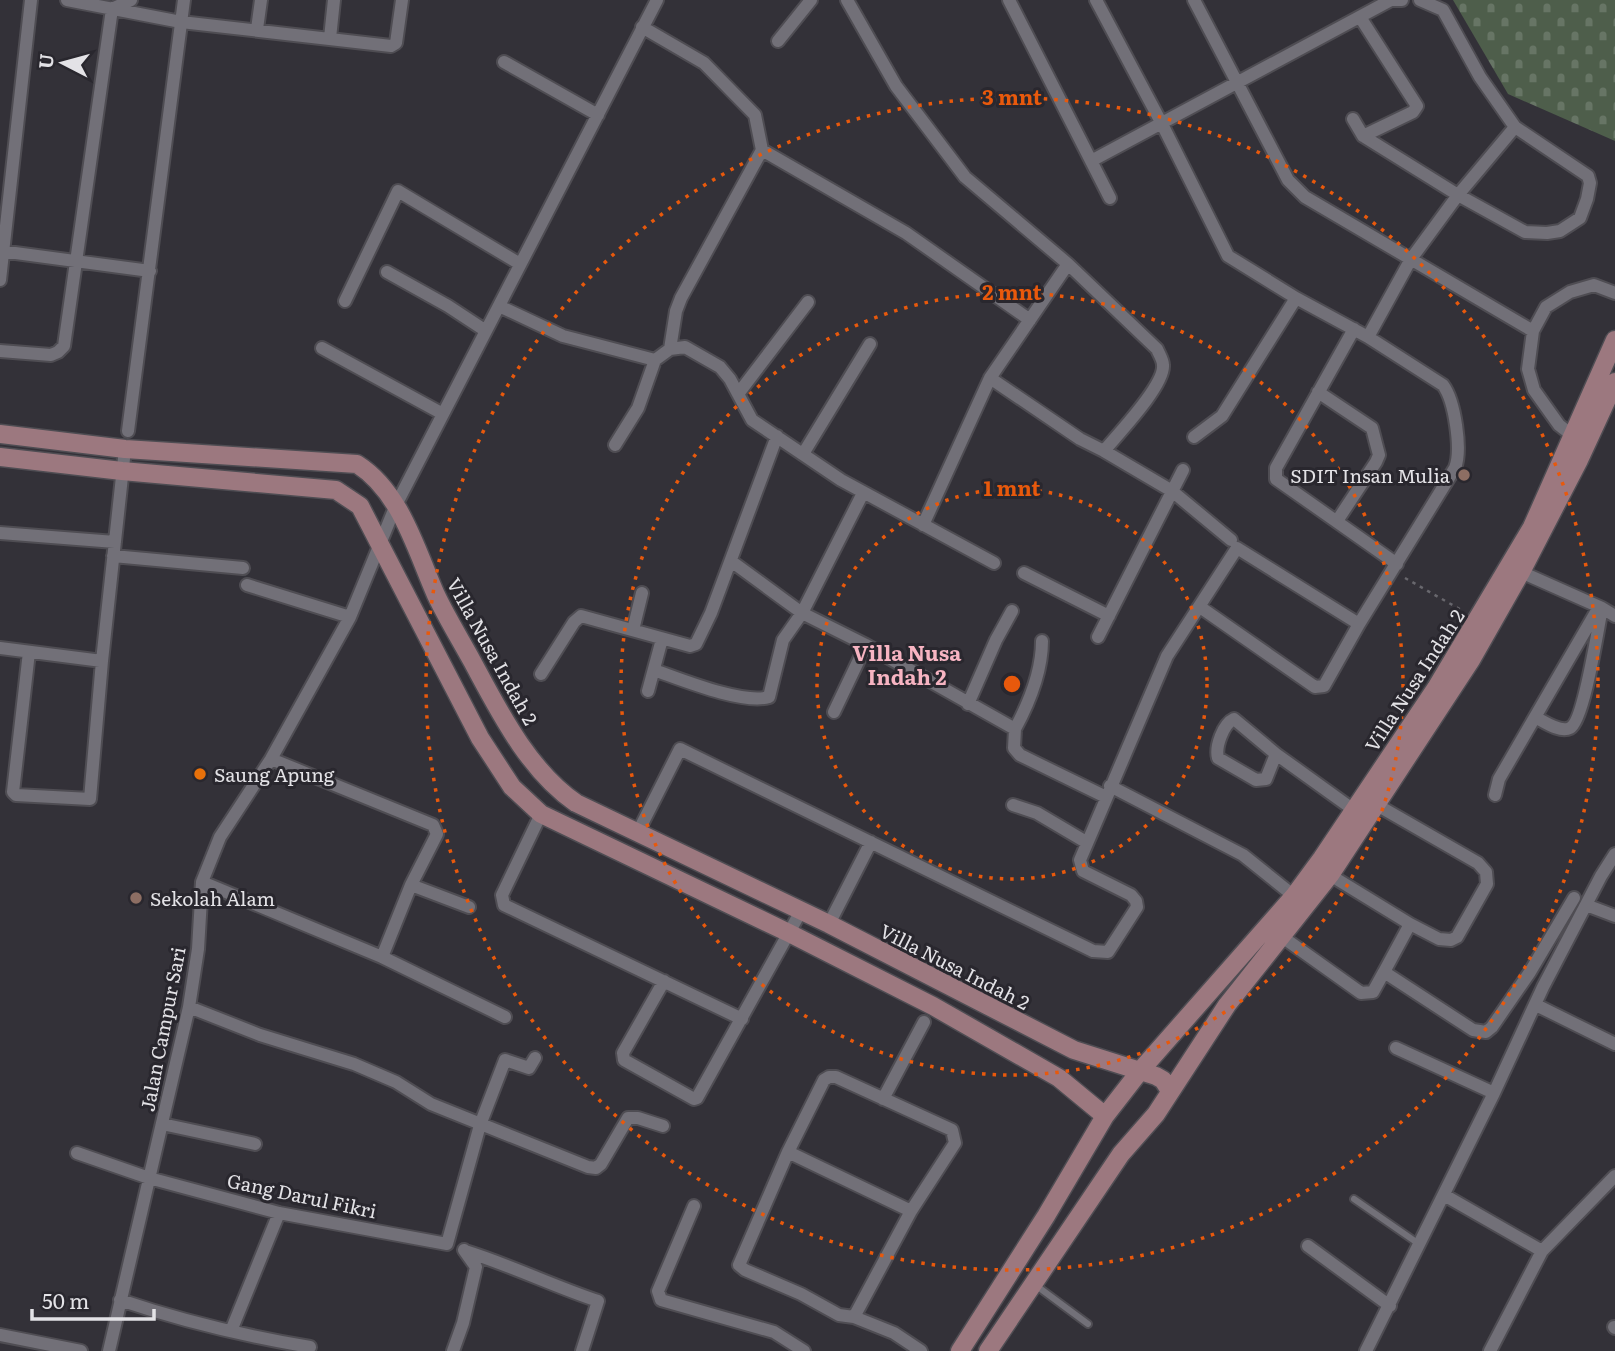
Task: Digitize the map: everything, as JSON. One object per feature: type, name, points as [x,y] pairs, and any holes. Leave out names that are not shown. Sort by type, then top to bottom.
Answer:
[{"type":"street","points":[[0,280],[1,251],[31,0]]},
{"type":"street","points":[[67,0],[181,22],[395,45],[402,0]]},
{"type":"street","points":[[112,9],[131,0]]},
{"type":"street","points":[[29,652],[13,792],[90,799],[122,471],[184,0]]},
{"type":"street","points":[[257,29],[261,0]]},
{"type":"street","points":[[330,38],[334,0]]},
{"type":"street","name":"Jalan Campur Sari","points":[[109,1351],[189,1007],[198,949],[202,882],[220,837],[271,759],[350,617],[396,505],[657,0]]},
{"type":"street","points":[[778,41],[811,0]]},
{"type":"street","points":[[847,0],[896,86],[964,177],[1068,264],[1157,349],[1163,363],[1163,372],[1153,391],[1104,451]]},
{"type":"street","points":[[1009,0],[1111,198]]},
{"type":"street","points":[[1096,0],[1228,256],[1296,298],[1368,337],[1443,385],[1448,391],[1451,403],[1458,450],[1455,468],[1324,686],[1319,688],[1200,607]]},
{"type":"street","points":[[1194,0],[1288,180],[1305,197],[1533,331]]},
{"type":"street","points":[[1091,161],[1391,0],[1402,0]]},
{"type":"street","points":[[1353,119],[1363,136],[1458,195],[1525,232],[1560,231],[1580,218],[1587,199],[1590,183],[1588,176],[1516,127],[1480,77],[1443,10],[1420,0]]},
{"type":"street","points":[[0,351],[51,355],[64,346],[112,9]]},
{"type":"street","points":[[1360,17],[1417,106],[1413,111],[1363,136]]},
{"type":"street","points":[[642,27],[705,63],[755,115],[762,150],[681,298],[670,349]]},
{"type":"street","points":[[504,62],[598,115]]},
{"type":"street","points":[[1368,337],[1411,259],[1458,195],[1516,127]]},
{"type":"street","points":[[762,150],[906,233],[1030,320]]},
{"type":"street","points":[[345,300],[398,191],[520,264]]},
{"type":"street","points":[[1,251],[150,271]]},
{"type":"street","points":[[923,525],[990,378],[1068,264]]},
{"type":"street","points":[[387,272],[486,331]]},
{"type":"street","points":[[1573,436],[1559,425],[1534,390],[1528,369],[1533,331],[1546,307],[1570,292],[1594,285],[1615,293]]},
{"type":"street","points":[[1194,437],[1222,416],[1296,298]]},
{"type":"street","points":[[738,394],[808,302]]},
{"type":"street","points":[[499,306],[563,337],[655,360]]},
{"type":"street","points":[[1354,329],[1276,468],[1276,479],[1337,521],[1395,567]]},
{"type":"street","name":"Villa Nusa Indah 2","points":[[960,1351],[1101,1123],[1140,1071],[1294,896],[1365,808],[1471,660],[1521,572],[1579,460],[1610,384],[1615,341]]},
{"type":"street","points":[[803,454],[870,344]]},
{"type":"street","points":[[615,445],[638,408],[655,360],[670,349],[685,347],[720,367],[730,379],[752,420],[863,493],[994,563]]},
{"type":"street","points":[[322,348],[443,414]]},
{"type":"street","points":[[990,378],[1080,439],[1172,491],[1234,544],[1359,624]]},
{"type":"street","name":"Villa Nusa Indah 2","points":[[988,1351],[1121,1154],[1150,1122],[1227,1005],[1330,875],[1471,617],[1532,527],[1573,436],[1610,384]]},
{"type":"street","points":[[1318,392],[1373,428],[1379,454],[1337,521]]},
{"type":"street","name":"Villa Nusa Indah 2","points":[[0,435],[127,440],[357,464],[380,483],[396,505],[438,599],[498,708],[545,777],[562,794],[829,924],[1074,1050],[1163,1080],[1170,1091]]},
{"type":"street","points":[[541,674],[577,618],[590,617],[662,639],[690,646],[696,644],[731,561],[776,436]]},
{"type":"street","points":[[0,457],[336,490],[360,506],[480,738],[512,787],[541,814],[789,933],[933,1006],[1059,1078],[1101,1123],[1104,1144],[1121,1154]]},
{"type":"street","points":[[1098,637],[1183,470]]},
{"type":"street","points":[[654,670],[709,690],[766,699],[771,693],[783,640],[802,613],[863,493]]},
{"type":"street","points":[[0,533],[115,542]]},
{"type":"street","points":[[638,832],[680,749],[1093,951],[1108,952],[1137,907],[1136,901],[1131,895],[1083,871],[1080,860],[1167,656],[1200,607],[1234,544]]},
{"type":"street","points":[[113,556],[243,568]]},
{"type":"street","points":[[731,561],[802,613],[866,645],[1015,729]]},
{"type":"street","points":[[1521,572],[1601,607],[1615,616]]},
{"type":"street","points":[[1024,573],[1109,616]]},
{"type":"street","points":[[247,585],[350,617]]},
{"type":"street","points":[[633,630],[642,593]]},
{"type":"street","points":[[1535,717],[1562,729],[1570,728],[1576,722],[1586,688],[1601,607]]},
{"type":"street","points":[[1495,795],[1499,779],[1601,607]]},
{"type":"street","points":[[968,704],[1012,611]]},
{"type":"street","points":[[648,691],[662,639]]},
{"type":"street","points":[[1042,641],[1042,658],[1025,711],[1015,729],[1014,748],[1020,755],[1108,792],[1243,855],[1294,896]]},
{"type":"street","points":[[834,712],[866,645]]},
{"type":"street","points":[[0,648],[102,661]]},
{"type":"street","points":[[1276,754],[1266,779],[1256,780],[1218,758],[1216,752],[1226,724],[1234,719],[1276,754],[1365,808],[1478,863],[1486,872],[1487,884],[1457,937],[1451,940],[1438,939],[1410,924],[1330,875]]},
{"type":"street","points":[[271,759],[433,825],[437,834],[411,885],[382,957]]},
{"type":"street","points":[[1013,805],[1037,813],[1086,842]]},
{"type":"street","points":[[541,814],[502,895],[504,905],[742,1019]]},
{"type":"street","points":[[829,924],[871,842]]},
{"type":"street","points":[[1384,972],[1473,1030],[1486,1032],[1615,854]]},
{"type":"street","points":[[202,882],[382,957],[505,1017]]},
{"type":"street","points":[[411,885],[469,906]]},
{"type":"street","points":[[1580,902],[1615,916]]},
{"type":"street","points":[[1366,1351],[1536,1005],[1580,902]]},
{"type":"street","points":[[664,981],[624,1053],[624,1060],[692,1099],[697,1098],[801,911]]},
{"type":"street","points":[[1280,936],[1361,993],[1373,992],[1410,924]]},
{"type":"street","points":[[1536,1005],[1615,1044]]},
{"type":"street","points":[[189,1007],[260,1035],[354,1064],[397,1082],[431,1104],[588,1167],[596,1168],[628,1118],[638,1118],[663,1126]]},
{"type":"street","points":[[883,1099],[924,1022]]},
{"type":"street","points":[[1396,1048],[1494,1093]]},
{"type":"street","points":[[447,1244],[480,1125],[505,1060],[529,1068],[535,1059]]},
{"type":"street","points":[[854,1317],[911,1211],[955,1143],[955,1136],[952,1130],[836,1077],[830,1077],[824,1080],[788,1152],[739,1265],[744,1270],[801,1294],[839,1314],[894,1333],[921,1351]]},
{"type":"street","points":[[162,1124],[255,1144]]},
{"type":"street","points":[[788,1152],[911,1211]]},
{"type":"street","name":"Gang Darul Fikri","points":[[77,1153],[149,1178],[279,1213],[447,1244],[491,1259],[548,1284],[598,1301],[582,1351]]},
{"type":"street","points":[[1490,1351],[1542,1251],[1615,1176]]},
{"type":"street","points":[[1444,1195],[1542,1251]]},
{"type":"street","points":[[694,1206],[658,1291],[661,1300],[774,1332],[804,1351]]},
{"type":"street","points":[[231,1331],[279,1213]]},
{"type":"street","points":[[1308,1246],[1390,1306]]},
{"type":"street","points":[[453,1351],[463,1323],[476,1267],[465,1251]]},
{"type":"street","points":[[120,1300],[174,1318],[310,1347]]},
{"type":"street","points":[[0,1335],[81,1351]]},
{"type":"lane","points":[[1354,1199],[1419,1244]]},
{"type":"lane","points":[[1032,1283],[1088,1324]]},
{"type":"path","points":[[1395,567],[1471,617]]},
{"type":"green space","points":[[1453,0],[1615,0],[1615,141],[1508,94]]},
{"type":"place","name":"SDIT Insan Mulia","points":[[1464,475]]},
{"type":"place","name":"Saung Apung","points":[[200,774]]},
{"type":"place","name":"Sekolah Alam","points":[[136,898]]},
{"type":"district","name":"Villa Nusa Indah 2","points":[[907,663]]}]
